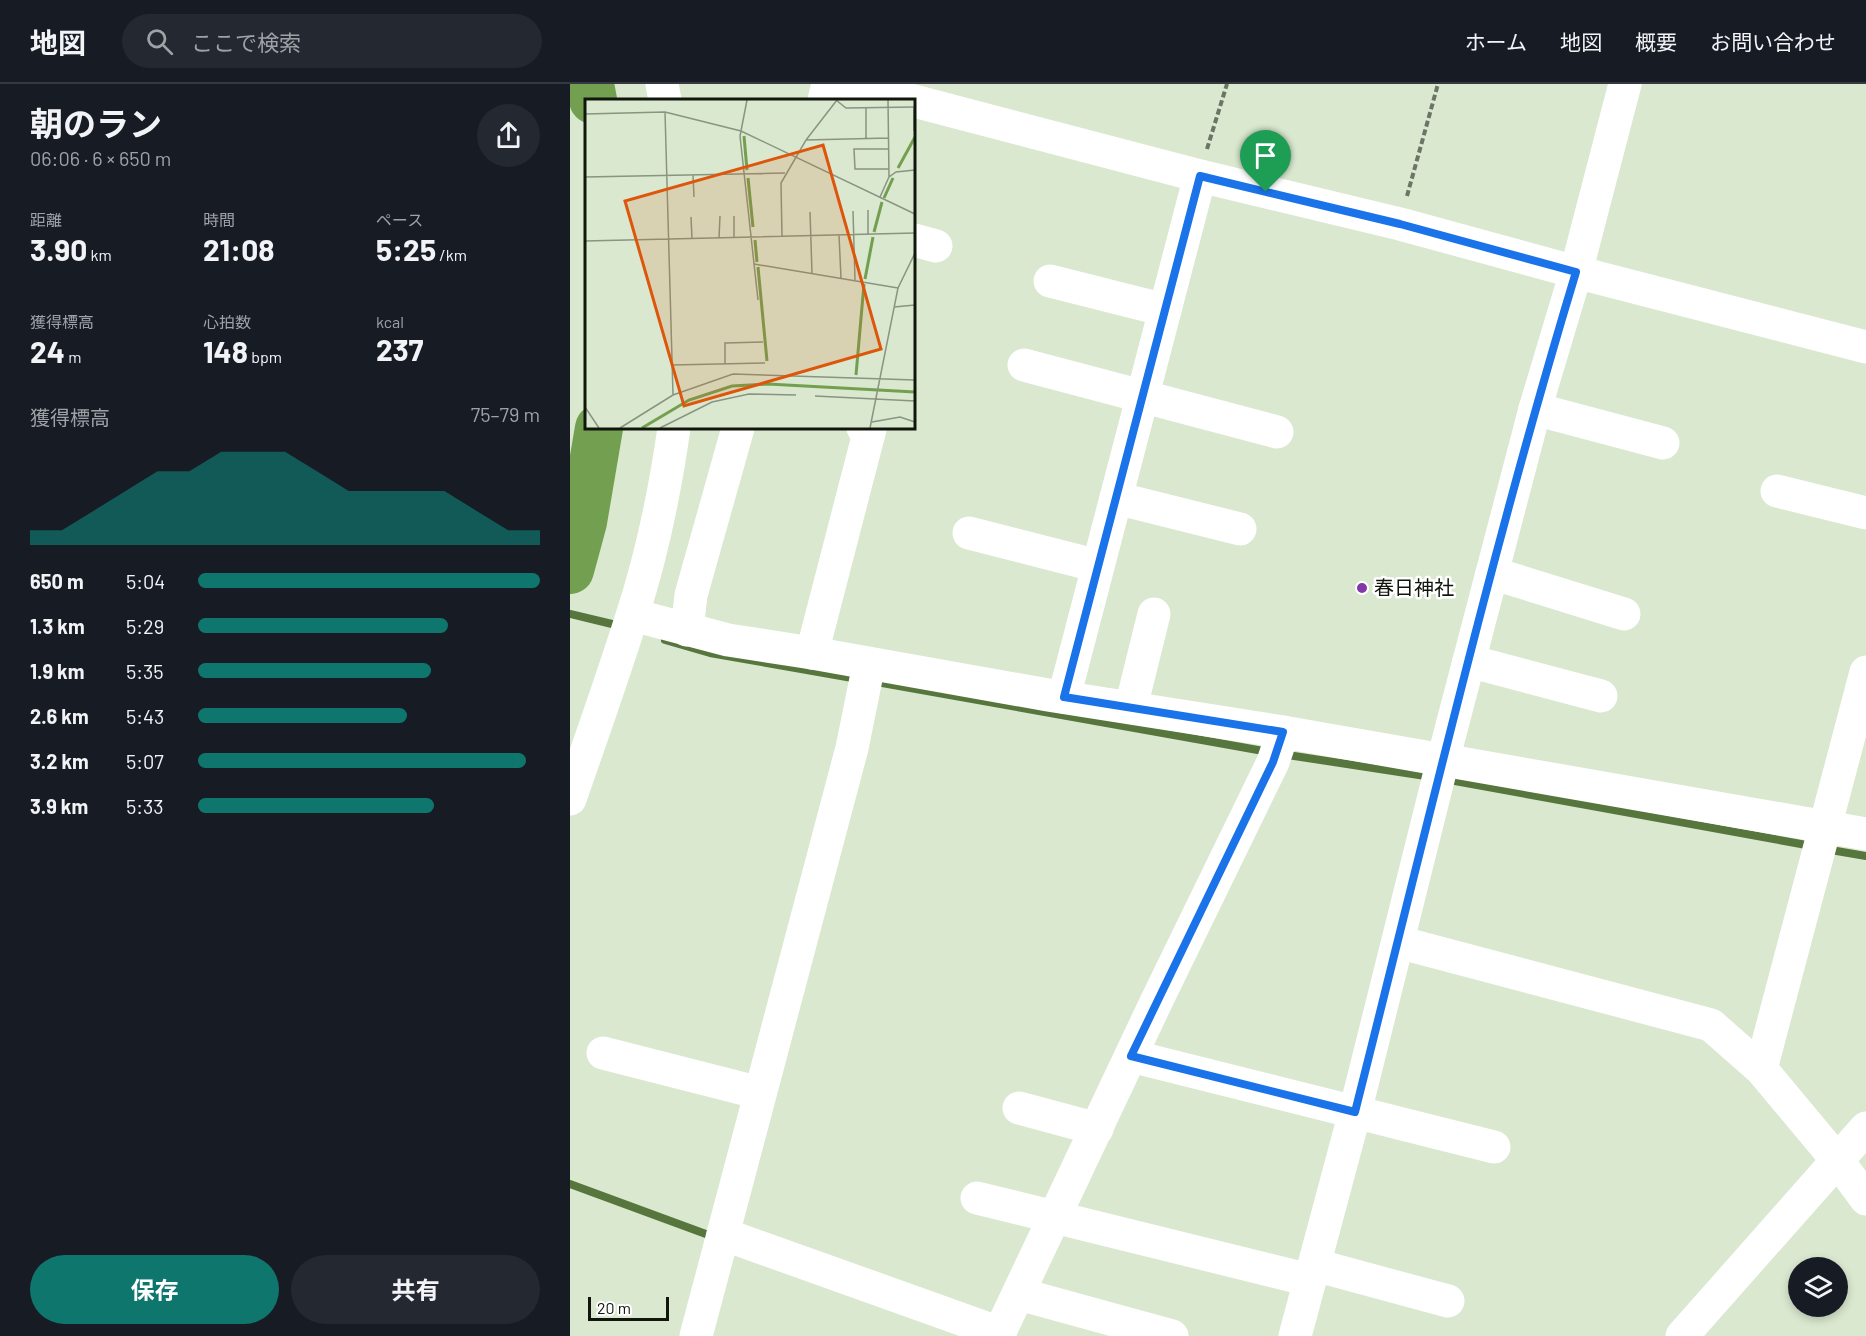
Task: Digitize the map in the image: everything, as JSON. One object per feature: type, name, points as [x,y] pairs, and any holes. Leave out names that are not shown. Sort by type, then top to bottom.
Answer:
[{"type":"street","points":[[662,84],[665,99]]},
{"type":"street","points":[[824,99],[828,84]]},
{"type":"street","points":[[847,84],[904,99]]},
{"type":"street","points":[[1295,1336],[1355,1112],[1443,760],[1535,409],[1576,272],[1625,84]]},
{"type":"street","points":[[915,102],[1200,176],[1400,224],[1866,347]]},
{"type":"street","points":[[1064,697],[1200,176]]},
{"type":"street","points":[[1050,281],[1165,310]]},
{"type":"street","points":[[1024,365],[1277,432]]},
{"type":"street","points":[[1535,409],[1663,443]]},
{"type":"street","points":[[570,799],[633,615],[662,497],[674,429]]},
{"type":"street","points":[[687,630],[691,595],[738,429]]},
{"type":"street","points":[[812,653],[870,429]]},
{"type":"street","points":[[1777,491],[1866,513]]},
{"type":"street","points":[[1116,498],[1240,529]]},
{"type":"street","points":[[969,533],[1098,566]]},
{"type":"street","points":[[1492,573],[1624,614]]},
{"type":"street","points":[[1131,707],[1154,614]]},
{"type":"street","points":[[633,615],[728,640],[1283,732],[1866,834]]},
{"type":"street","points":[[1469,661],[1601,696]]},
{"type":"street","points":[[696,1336],[852,748],[869,664]]},
{"type":"street","points":[[1761,1069],[1866,672]]},
{"type":"street","points":[[723,1234],[999,1334],[1273,762],[1283,732]]},
{"type":"street","points":[[1398,942],[1711,1025],[1761,1069],[1837,1160],[1866,1199]]},
{"type":"street","points":[[603,1053],[760,1093]]},
{"type":"street","points":[[1131,1056],[1494,1147]]},
{"type":"street","points":[[1019,1108],[1096,1130]]},
{"type":"street","points":[[1682,1336],[1866,1128]]},
{"type":"street","points":[[977,1198],[1055,1218],[1448,1301]]},
{"type":"street","points":[[1019,1294],[1172,1336]]},
{"type":"path","points":[[1200,176],[1227,84]]},
{"type":"path","points":[[1400,224],[1438,84]]},
{"type":"waterway","points":[[590,84],[593,99]]},
{"type":"waterway","points":[[570,570],[583,522],[599,429]]},
{"type":"waterway","points":[[570,614],[612,624]]},
{"type":"waterway","points":[[665,640],[710,653],[858,679]]},
{"type":"waterway","points":[[871,681],[1269,752]]},
{"type":"waterway","points":[[1281,754],[1432,777]]},
{"type":"waterway","points":[[1444,779],[1812,846]]},
{"type":"waterway","points":[[1825,849],[1866,856]]},
{"type":"waterway","points":[[570,1184],[714,1237]]},
{"type":"place","name":"春日神社","points":[[1362,588]]},
{"type":"route","points":[[1200,176],[1266,192],[1400,224],[1576,272],[1535,409],[1443,760],[1355,1112],[1131,1056],[1273,762],[1283,732],[1064,697],[1200,176]]}]
